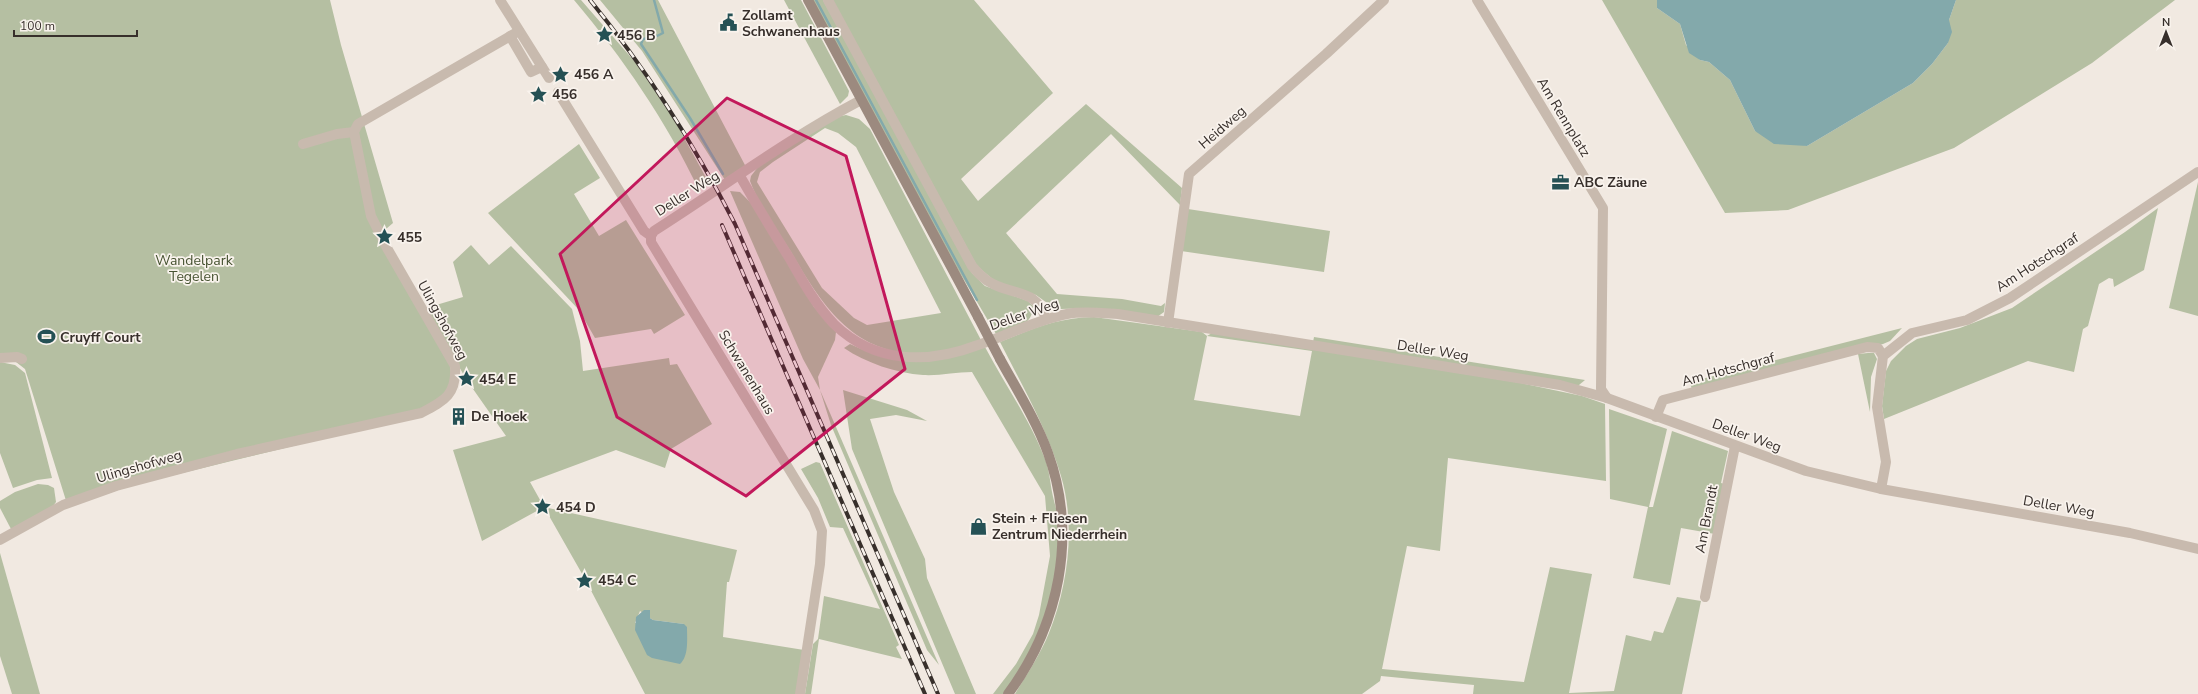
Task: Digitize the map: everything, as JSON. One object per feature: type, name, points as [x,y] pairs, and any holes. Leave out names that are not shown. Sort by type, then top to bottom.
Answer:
[{"type":"main road","points":[[808,0],[1028,409],[1048,453],[1059,496],[1063,547],[1058,586],[1047,626],[1030,662],[1008,694]]},
{"type":"street","points":[[500,0],[549,78]]},
{"type":"street","points":[[828,0],[972,266],[991,284],[1036,300],[1042,306],[1046,319]]},
{"type":"street","name":"Heidweg","points":[[1168,323],[1189,174],[1326,54],[1384,0]]},
{"type":"street","name":"Am Rennplatz","points":[[1477,0],[1603,208],[1601,389],[1606,398]]},
{"type":"street","points":[[303,144],[337,134],[354,132],[358,124],[519,31]]},
{"type":"street","points":[[510,36],[531,72],[542,67]]},
{"type":"street","name":"Schwanenhaus","points":[[558,92],[644,231],[651,236],[651,242],[814,510],[822,531],[820,564],[800,694]]},
{"type":"street","name":"Deller Weg","points":[[651,236],[654,231],[740,176],[819,122],[862,100]]},
{"type":"street","name":"Ulingshofweg","points":[[0,540],[63,505],[116,486],[237,454],[421,413],[447,397],[453,388],[456,377],[455,366],[387,248],[371,216],[354,132]]},
{"type":"street","name":"Am Hotschgraf","points":[[1656,417],[1663,400],[1867,347],[1878,348],[1883,356],[1912,333],[1967,320],[2010,298],[2198,172]]},
{"type":"street","name":"Deller Weg","points":[[740,176],[821,308],[847,335],[862,344],[881,352],[897,356],[916,358],[936,357],[979,345],[1046,319],[1068,314],[1091,312],[1118,314],[1560,385],[1606,398],[1806,471],[1881,489],[2130,533],[2198,549]]},
{"type":"street","points":[[1881,489],[1886,462],[1877,407],[1883,356]]},
{"type":"street","points":[[0,358],[18,357],[22,359]]},
{"type":"street","name":"Am Brandt","points":[[1705,597],[1735,446]]},
{"type":"highlighted area","points":[[727,98],[846,156],[905,369],[746,496],[617,417],[560,254]]},
{"type":"green space","name":"Wandelpark Tegelen","points":[[0,0],[330,0],[341,45],[393,223],[386,229],[386,245],[450,363],[452,382],[433,412],[133,485],[68,507],[25,369],[7,355],[0,355]]},
{"type":"green space","points":[[574,0],[581,0],[635,62],[671,114],[709,183],[699,190],[658,115],[610,44]]},
{"type":"green space","points":[[600,0],[658,0],[746,167],[725,180],[642,51]]},
{"type":"green space","points":[[784,0],[801,0],[849,91],[848,96],[840,104]]},
{"type":"green space","points":[[813,0],[823,0],[972,273],[985,286],[1028,301],[1033,306],[1030,318],[1026,323],[996,334],[957,268]]},
{"type":"green space","points":[[832,0],[974,0],[1053,93],[961,179],[978,201],[1086,104],[1182,188],[1180,205],[1111,134],[1006,233],[1057,294],[1122,299],[1161,306],[1165,303],[1164,312],[1157,317],[1091,308],[1061,309],[1050,305],[1036,295],[996,282],[977,266]]},
{"type":"green space","points":[[1602,0],[1657,0],[1657,8],[1680,24],[1686,45],[1700,60],[1709,62],[1730,80],[1755,131],[1807,146],[1913,83],[1932,64],[1948,43],[1949,20],[1956,0],[2175,0],[2092,63],[1954,148],[1788,210],[1725,213]]},
{"type":"green space","points":[[846,115],[859,119],[870,129],[981,340],[941,353],[913,354],[888,350],[867,341],[849,329],[833,314],[804,275],[758,199],[750,181],[751,176],[758,167],[836,117]],"holes":[[[825,128],[838,133],[856,147],[941,313],[867,325],[854,318],[822,288],[757,182],[760,172]]]},
{"type":"green space","points":[[579,144],[600,178],[574,194],[599,236],[626,220],[685,315],[654,334],[651,329],[595,338],[579,310],[488,213]]},
{"type":"green space","points":[[2198,182],[2198,316],[2169,308]]},
{"type":"green space","points":[[730,191],[740,192],[753,205],[814,307],[836,332],[835,340],[818,377],[820,390],[803,359]]},
{"type":"green space","points":[[2158,208],[2144,270],[2114,287],[2113,279],[2109,278],[2099,284],[2088,326],[2083,329],[2074,372],[2028,361],[1884,419],[1882,406],[1886,371],[1891,361],[1906,346],[1917,339],[1960,328],[2012,308]]},
{"type":"green space","points":[[1188,209],[1330,231],[1324,272],[1181,251]]},
{"type":"green space","points":[[471,245],[489,265],[511,246],[572,309],[580,341],[583,371],[669,358],[670,365],[677,364],[712,424],[671,449],[665,468],[616,450],[530,482],[544,507],[482,541],[453,450],[506,436],[466,379],[426,308],[463,297],[453,262]]},
{"type":"green space","points":[[1094,317],[1202,332],[1207,336],[1212,333],[1521,383],[1582,396],[1605,404],[1606,481],[1448,458],[1440,551],[1407,546],[1382,669],[1524,682],[1550,567],[1592,574],[1569,693],[1614,691],[1626,635],[1651,641],[1654,631],[1663,633],[1677,597],[1701,601],[1682,694],[1473,694],[1474,685],[1381,676],[1380,681],[1362,694],[1015,694],[1042,649],[1056,615],[1065,576],[1069,535],[1066,495],[1049,441],[1000,342],[1046,325],[1068,319]],"holes":[[[1207,336],[1312,351],[1300,416],[1194,400]]]},
{"type":"green space","points":[[1902,328],[1890,341],[1883,344],[1692,390],[1690,382]]},
{"type":"green space","points":[[1314,337],[1585,380],[1579,385],[1572,386],[1313,342]]},
{"type":"green space","points":[[850,344],[886,357],[917,361],[949,358],[985,347],[1025,416],[1039,445],[1048,467],[1059,523],[1058,551],[1055,573],[1051,594],[1037,636],[1016,675],[1003,694],[993,694],[1016,664],[1033,634],[1039,615],[1050,556],[1045,496],[972,372],[923,375],[892,370],[872,363],[844,348]]},
{"type":"green space","points":[[1874,353],[1877,359],[1871,377],[1870,412],[1858,354]]},
{"type":"green space","points":[[0,362],[15,365],[25,373],[52,478],[37,480],[13,488],[0,453]]},
{"type":"green space","points":[[820,390],[939,665],[927,650],[831,425]]},
{"type":"green space","points":[[843,390],[907,410],[927,421],[896,415],[870,419],[894,492],[925,559],[927,578],[976,694],[955,694],[852,449]]},
{"type":"green space","points":[[1609,409],[1667,429],[1649,507],[1653,507],[1672,431],[1728,451],[1721,483],[1725,484],[1715,534],[1681,528],[1670,585],[1633,578],[1648,507],[1610,499]]},
{"type":"green space","points":[[816,462],[820,463],[899,645],[896,647],[902,659],[819,639],[811,694],[805,694],[813,644],[818,639],[824,596],[880,609],[843,528],[830,527],[818,498],[801,469]]},
{"type":"green space","points":[[38,484],[48,485],[54,488],[56,502],[53,506],[11,529],[0,508],[0,501],[15,492]]},
{"type":"green space","points":[[544,507],[737,550],[729,582],[727,582],[723,637],[804,650],[798,694],[645,694],[585,579]],"holes":[[[640,611],[653,620],[684,624],[635,623]]]},
{"type":"green space","points":[[0,553],[40,694],[12,694],[0,656]]},
{"type":"water","points":[[1657,0],[1956,0],[1949,20],[1952,32],[1948,43],[1932,64],[1913,83],[1807,146],[1774,144],[1755,131],[1730,80],[1709,62],[1700,60],[1689,53],[1680,24],[1657,8]]},
{"type":"water","points":[[644,610],[650,610],[650,618],[653,620],[684,624],[687,627],[686,652],[683,661],[680,664],[652,658],[647,655],[635,630],[636,617]]},
{"type":"waterway","points":[[654,0],[663,33],[655,37],[643,39],[641,44],[690,118],[723,174]]},
{"type":"waterway","points":[[816,0],[977,300]]},
{"type":"railway","points":[[590,0],[631,53],[668,108],[703,165],[735,224],[938,694]]},
{"type":"railway","points":[[722,225],[925,694]]},
{"type":"place","name":"Zollamt Schwanenhaus","points":[[729,23]]},
{"type":"place","name":"456 B","points":[[604,35]]},
{"type":"place","name":"456 A","points":[[561,74]]},
{"type":"place","name":"456","points":[[539,94]]},
{"type":"place","name":"ABC Zäune","points":[[1561,182]]},
{"type":"place","name":"455","points":[[384,237]]},
{"type":"place","name":"Cruyff Court","points":[[47,337]]},
{"type":"place","name":"454 E","points":[[466,379]]},
{"type":"place","name":"De Hoek","points":[[458,416]]},
{"type":"place","name":"454 D","points":[[543,507]]},
{"type":"place","name":"Stein + Fliesen Zentrum Niederrhein","points":[[979,526]]},
{"type":"place","name":"454 C","points":[[585,580]]}]
